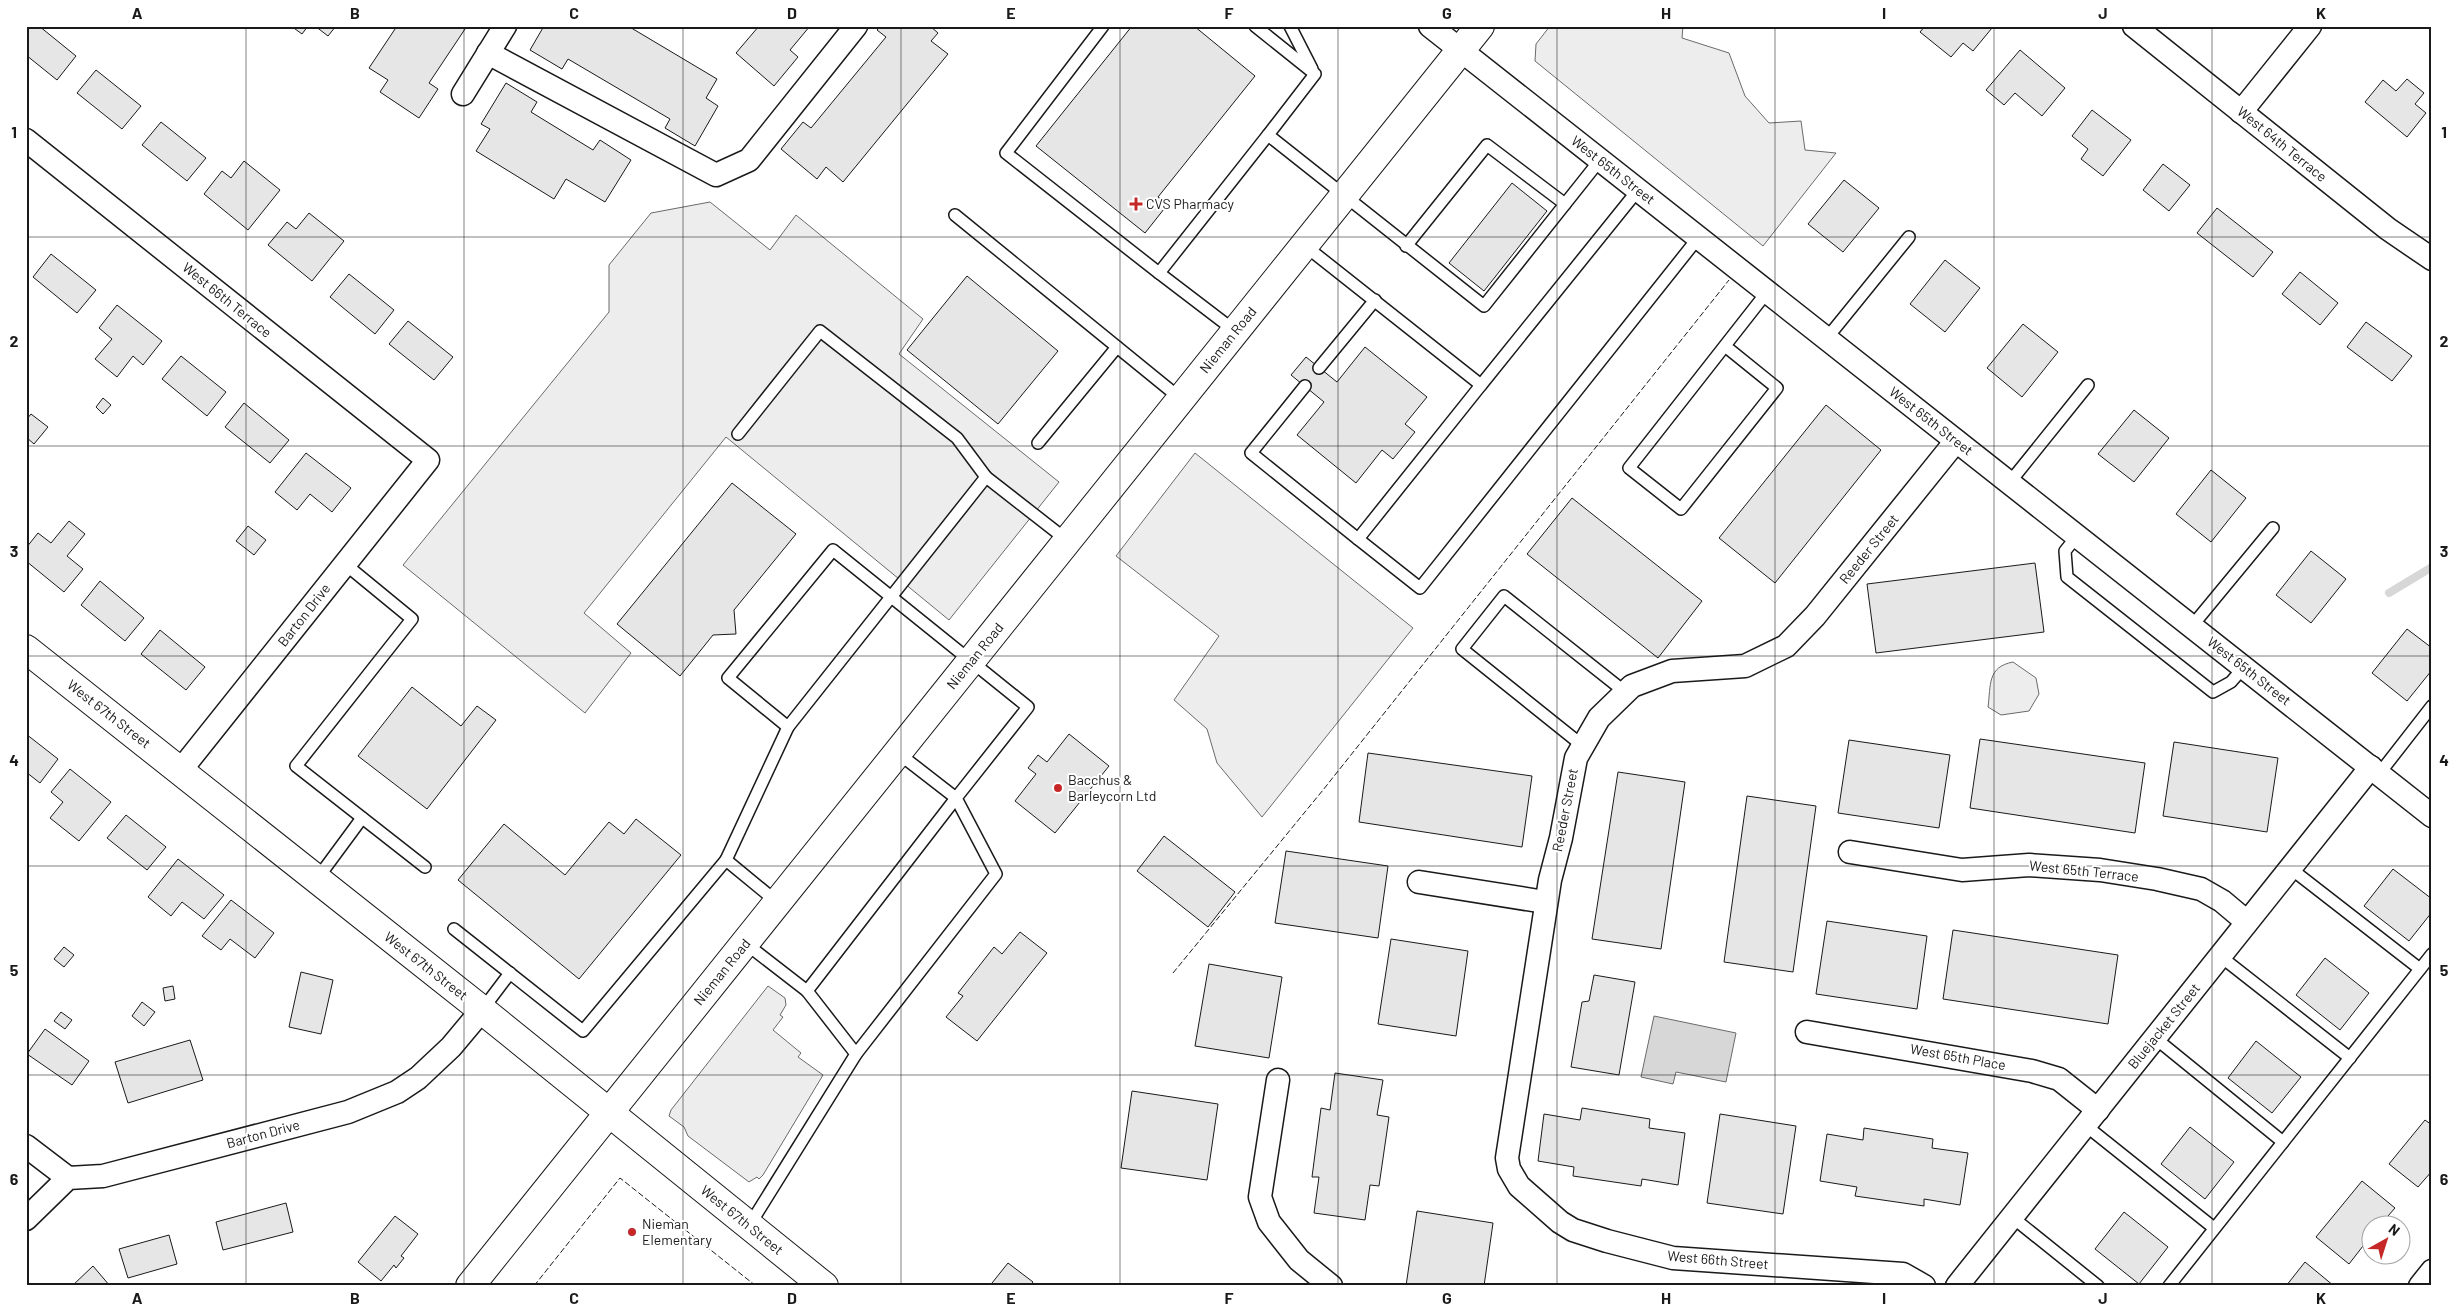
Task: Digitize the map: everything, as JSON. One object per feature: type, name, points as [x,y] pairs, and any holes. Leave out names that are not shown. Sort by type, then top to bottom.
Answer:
[{"type":"main road","name":"Nieman Road","points":[[470,1286],[1480,26]]},
{"type":"main road","name":"West 67th Street","points":[[26,649],[482,1010],[824,1286]]},
{"type":"street","points":[[463,94],[505,26]]},
{"type":"street","points":[[488,53],[716,175],[749,160],[856,26]]},
{"type":"street","name":"West 65th Street","points":[[1430,26],[2432,816]]},
{"type":"street","name":"West 64th Terrace","points":[[2134,26],[2388,229],[2432,259]]},
{"type":"street","points":[[2241,112],[2310,26]]},
{"type":"street","name":"West 66th Terrace","points":[[26,140],[428,460]]},
{"type":"street","name":"Reeder Street","points":[[1509,1169],[1507,1158],[1545,902],[1561,838],[1576,758],[1599,718],[1632,686],[1672,670],[1745,666],[1786,646],[1815,616],[1956,441]]},
{"type":"street","name":"Barton Drive","points":[[180,771],[428,460]]},
{"type":"street","name":"Bluejacket Street","points":[[1958,1286],[2290,868],[2375,770]]},
{"type":"street","name":"West 65th Terrace","points":[[1850,852],[1962,870],[2029,865],[2100,870],[2157,879],[2201,889],[2222,901],[2247,922]]},
{"type":"street","points":[[1419,882],[1545,902]]},
{"type":"street","name":"Barton Drive","points":[[68,1178],[103,1176],[348,1112],[373,1102],[397,1092],[418,1078],[451,1047],[482,1010]]},
{"type":"street","name":"West 65th Place","points":[[1807,1032],[2032,1071],[2059,1079],[2092,1118]]},
{"type":"street","points":[[1278,1080],[1260,1197],[1269,1222],[1299,1260],[1331,1286]]},
{"type":"street","points":[[26,1146],[68,1178],[26,1219]]},
{"type":"street","name":"West 66th Street","points":[[1509,1169],[1518,1186],[1560,1222],[1573,1230],[1607,1241],[1673,1258],[1902,1274],[1924,1286]]},
{"type":"street","points":[[2420,1286],[2432,1271]]},
{"type":"lane","points":[[1103,26],[1006,152],[1235,331]]},
{"type":"lane","points":[[1255,26],[1315,74]]},
{"type":"lane","points":[[1290,26],[1315,74]]},
{"type":"lane","points":[[1160,273],[1315,74]]},
{"type":"lane","points":[[1268,135],[1484,306],[1600,160]]},
{"type":"lane","points":[[1406,246],[1487,145],[1565,204]]},
{"type":"lane","points":[[1358,538],[1638,190]]},
{"type":"lane","points":[[955,215],[1181,399]]},
{"type":"lane","points":[[1305,386],[1251,453],[1420,588],[1698,238]]},
{"type":"lane","points":[[1827,338],[1909,238]]},
{"type":"lane","points":[[1304,245],[1481,385]]},
{"type":"lane","points":[[1725,346],[1777,388],[1681,509],[1629,468],[1725,346],[1768,292]]},
{"type":"lane","points":[[1319,368],[1375,300]]},
{"type":"lane","points":[[738,434],[820,331],[957,438],[986,477],[1068,541]]},
{"type":"lane","points":[[1038,444],[1117,347]]},
{"type":"lane","points":[[2010,482],[2088,385]]},
{"type":"lane","points":[[454,929],[583,1031],[726,860],[788,726],[986,477]]},
{"type":"lane","points":[[2192,626],[2273,528]]},
{"type":"lane","points":[[2077,536],[2065,551],[2067,577],[2074,584],[2213,692],[2231,682],[2244,667]]},
{"type":"lane","points":[[788,726],[728,678],[833,550],[1028,707],[807,990]]},
{"type":"lane","points":[[345,564],[412,619],[296,766],[425,867]]},
{"type":"lane","points":[[1583,746],[1462,649],[1504,596],[1626,692]]},
{"type":"lane","points":[[2375,770],[2432,706]]},
{"type":"lane","points":[[749,1226],[856,1054],[996,874],[956,798],[898,753]]},
{"type":"lane","points":[[317,879],[362,818]]},
{"type":"lane","points":[[726,860],[778,903]]},
{"type":"lane","points":[[2290,868],[2420,969]]},
{"type":"lane","points":[[745,944],[807,990],[856,1054]]},
{"type":"lane","points":[[2169,1286],[2432,954]]},
{"type":"lane","points":[[2220,956],[2350,1058]]},
{"type":"lane","points":[[482,1010],[510,974]]},
{"type":"lane","points":[[2155,1038],[2283,1142]]},
{"type":"lane","points":[[2092,1118],[2214,1228]]},
{"type":"lane","points":[[2012,1217],[2098,1286]]},
{"type":"shaded area","points":[[1550,26],[1683,26],[1682,38],[1729,53],[1745,96],[1769,123],[1801,121],[1805,150],[1836,153],[1763,246],[1535,61],[1536,44]]},
{"type":"shaded area","points":[[710,202],[770,250],[796,215],[923,319],[899,354],[1059,482],[949,620],[726,437],[584,613],[631,653],[585,713],[403,565],[609,312],[609,265],[651,213]]},
{"type":"shaded area","points":[[1195,453],[1413,628],[1262,817],[1217,763],[1207,729],[1174,700],[1219,636],[1116,556]]},
{"type":"shaded area","points":[[2013,662],[2036,678],[2039,694],[2029,711],[2001,715],[1988,707],[1990,684],[1994,673],[1999,668]]},
{"type":"shaded area","points":[[768,986],[785,998],[786,1005],[780,1015],[783,1017],[773,1030],[801,1053],[798,1057],[823,1075],[763,1175],[759,1179],[757,1177],[749,1182],[688,1136],[684,1127],[669,1116],[671,1110]]},
{"type":"shaded area","points":[[1654,1016],[1736,1033],[1726,1082],[1676,1072],[1673,1084],[1641,1077]]},
{"type":"building","points":[[26,26],[39,26],[76,56],[57,80],[26,55]]},
{"type":"building","points":[[291,26],[308,26],[302,34]]},
{"type":"building","points":[[315,26],[336,26],[328,36]]},
{"type":"building","points":[[397,26],[467,26],[429,83],[438,89],[419,118],[380,92],[388,80],[369,68]]},
{"type":"building","points":[[544,26],[628,26],[717,79],[706,98],[718,106],[695,146],[665,128],[670,119],[568,59],[562,69],[530,50]]},
{"type":"building","points":[[759,26],[810,26],[790,50],[798,57],[774,86],[736,53]]},
{"type":"building","points":[[881,26],[930,26],[938,33],[931,41],[948,54],[843,182],[826,167],[817,179],[781,149],[803,122],[811,128],[886,37],[877,30]]},
{"type":"building","name":"CVS Pharmacy","points":[[1132,26],[1194,26],[1255,76],[1158,197],[1168,204],[1145,233],[1036,146]]},
{"type":"building","points":[[1925,26],[1990,26],[1992,28],[1973,51],[1963,43],[1951,57],[1920,32]]},
{"type":"building","points":[[2020,50],[2065,88],[2042,116],[2015,93],[2004,105],[1986,90]]},
{"type":"building","points":[[96,70],[141,106],[122,129],[77,93]]},
{"type":"building","points":[[2407,79],[2424,93],[2415,104],[2426,113],[2407,137],[2365,102],[2383,80],[2396,91]]},
{"type":"building","points":[[506,83],[537,102],[531,112],[593,150],[600,140],[631,160],[605,202],[566,179],[554,199],[476,151],[490,129],[481,124]]},
{"type":"building","points":[[2092,110],[2131,140],[2103,176],[2081,159],[2088,149],[2072,136]]},
{"type":"building","points":[[161,122],[206,158],[187,181],[142,145]]},
{"type":"building","points":[[244,161],[280,190],[248,230],[204,194],[222,171],[231,178]]},
{"type":"building","points":[[2163,164],[2190,185],[2169,211],[2143,190]]},
{"type":"building","points":[[1844,180],[1879,208],[1843,252],[1808,224]]},
{"type":"building","points":[[1512,183],[1547,211],[1484,291],[1449,263]]},
{"type":"building","points":[[2217,208],[2273,252],[2253,277],[2197,233]]},
{"type":"building","points":[[309,213],[344,241],[312,281],[268,245],[287,222],[296,229]]},
{"type":"building","points":[[51,254],[96,290],[77,313],[33,277]]},
{"type":"building","points":[[1945,260],[1980,288],[1945,332],[1910,304]]},
{"type":"building","points":[[2300,272],[2338,303],[2320,325],[2282,294]]},
{"type":"building","points":[[349,274],[394,310],[375,334],[330,297]]},
{"type":"building","points":[[967,276],[1058,351],[998,424],[907,350]]},
{"type":"building","points":[[117,305],[162,341],[143,365],[133,356],[117,377],[95,359],[112,339],[99,328]]},
{"type":"building","points":[[408,321],[453,357],[434,380],[389,344]]},
{"type":"building","points":[[2366,322],[2412,356],[2392,381],[2347,347]]},
{"type":"building","points":[[2023,324],[2058,352],[2022,397],[1987,368]]},
{"type":"building","points":[[1365,347],[1427,397],[1405,424],[1415,432],[1393,459],[1382,450],[1356,483],[1297,435],[1324,402],[1291,375],[1306,357],[1337,382]]},
{"type":"building","points":[[181,356],[226,392],[207,416],[162,379]]},
{"type":"building","points":[[103,398],[111,405],[103,414],[96,407]]},
{"type":"building","points":[[244,403],[289,440],[270,463],[225,427]]},
{"type":"building","points":[[1826,405],[1881,450],[1775,583],[1719,538]]},
{"type":"building","points":[[2134,410],[2169,438],[2134,482],[2098,454]]},
{"type":"building","points":[[31,414],[48,427],[34,444],[26,437],[26,420]]},
{"type":"building","points":[[306,453],[351,488],[332,512],[310,494],[297,510],[275,492]]},
{"type":"building","points":[[2211,470],[2246,498],[2211,542],[2176,514]]},
{"type":"building","points":[[732,483],[796,534],[734,610],[736,634],[713,635],[680,676],[617,624]]},
{"type":"building","points":[[1572,498],[1702,601],[1658,658],[1527,554]]},
{"type":"building","points":[[69,521],[85,534],[67,556],[83,569],[64,592],[26,561],[26,548],[38,533],[51,543]]},
{"type":"building","points":[[248,526],[266,540],[254,555],[236,541]]},
{"type":"building","points":[[2311,551],[2346,579],[2311,623],[2276,595]]},
{"type":"building","points":[[2035,563],[2044,632],[1876,653],[1867,584]]},
{"type":"building","points":[[100,581],[144,618],[125,641],[81,605]]},
{"type":"building","points":[[2407,629],[2432,648],[2432,670],[2407,701],[2372,673]]},
{"type":"building","points":[[160,630],[205,667],[186,690],[141,654]]},
{"type":"building","points":[[412,687],[461,726],[477,706],[496,720],[427,809],[358,756]]},
{"type":"building","points":[[26,734],[58,759],[40,783],[26,772]]},
{"type":"building","name":"Bacchus & Barleycorn Ltd","points":[[1069,734],[1109,766],[1055,833],[1015,801],[1036,774],[1028,768],[1038,755],[1047,762]]},
{"type":"building","points":[[1980,739],[2145,763],[2135,833],[1970,808]]},
{"type":"building","points":[[1849,740],[1950,755],[1939,828],[1838,813]]},
{"type":"building","points":[[2174,742],[2278,758],[2267,832],[2163,816]]},
{"type":"building","points":[[1368,753],[1532,776],[1522,847],[1359,822]]},
{"type":"building","points":[[70,769],[111,802],[79,841],[50,818],[63,802],[51,792]]},
{"type":"building","points":[[1618,772],[1685,782],[1661,949],[1592,939]]},
{"type":"building","points":[[1747,796],[1816,806],[1793,972],[1724,962]]},
{"type":"building","points":[[126,815],[166,847],[147,870],[107,838]]},
{"type":"building","points":[[636,819],[681,855],[579,979],[458,880],[504,824],[565,875],[609,822],[624,834]]},
{"type":"building","points":[[1164,836],[1235,892],[1208,927],[1137,871]]},
{"type":"building","points":[[1286,851],[1388,866],[1378,938],[1275,923]]},
{"type":"building","points":[[178,859],[224,895],[204,919],[182,902],[171,916],[148,897]]},
{"type":"building","points":[[2393,869],[2432,899],[2432,912],[2409,941],[2364,906]]},
{"type":"building","points":[[231,900],[274,933],[255,958],[230,939],[221,950],[202,936]]},
{"type":"building","points":[[1827,921],[1927,936],[1917,1009],[1816,994]]},
{"type":"building","points":[[1953,930],[2118,955],[2108,1024],[1943,999]]},
{"type":"building","points":[[1020,932],[1047,953],[977,1041],[946,1017],[963,996],[958,993],[994,947],[1002,954]]},
{"type":"building","points":[[1391,939],[1468,951],[1456,1036],[1378,1024]]},
{"type":"building","points":[[64,947],[74,955],[64,967],[54,959]]},
{"type":"building","points":[[2325,958],[2369,993],[2340,1030],[2296,995]]},
{"type":"building","points":[[1209,964],[1282,977],[1269,1058],[1195,1046]]},
{"type":"building","points":[[301,972],[333,980],[321,1034],[289,1027]]},
{"type":"building","points":[[1594,975],[1635,982],[1619,1075],[1571,1067],[1582,1002],[1589,1001]]},
{"type":"building","points":[[173,986],[175,999],[165,1001],[163,988]]},
{"type":"building","points":[[142,1002],[155,1012],[144,1026],[132,1016]]},
{"type":"building","points":[[61,1012],[72,1020],[65,1029],[54,1021]]},
{"type":"building","points":[[45,1029],[89,1061],[72,1085],[27,1054]]},
{"type":"building","points":[[190,1040],[203,1080],[128,1103],[115,1062]]},
{"type":"building","points":[[2256,1041],[2301,1077],[2272,1113],[2228,1078]]},
{"type":"building","points":[[1335,1073],[1383,1080],[1377,1115],[1389,1117],[1379,1186],[1370,1185],[1365,1220],[1314,1213],[1319,1177],[1312,1177],[1321,1108],[1330,1110]]},
{"type":"building","points":[[1132,1091],[1218,1104],[1207,1180],[1121,1168]]},
{"type":"building","points":[[1582,1108],[1650,1119],[1649,1128],[1685,1133],[1678,1185],[1642,1179],[1641,1186],[1573,1176],[1574,1167],[1538,1161],[1544,1114],[1580,1120]]},
{"type":"building","points":[[1720,1114],[1796,1126],[1783,1214],[1707,1203]]},
{"type":"building","points":[[2425,1120],[2432,1125],[2432,1171],[2418,1187],[2389,1164]]},
{"type":"building","points":[[2190,1127],[2234,1162],[2205,1199],[2161,1164]]},
{"type":"building","points":[[1864,1128],[1933,1139],[1932,1148],[1968,1153],[1960,1205],[1924,1199],[1924,1206],[1855,1196],[1857,1187],[1820,1181],[1827,1134],[1863,1140]]},
{"type":"building","points":[[2362,1181],[2395,1208],[2390,1214],[2360,1214],[2360,1250],[2349,1264],[2316,1237]]},
{"type":"building","points":[[286,1203],[293,1232],[223,1250],[216,1222]]},
{"type":"building","points":[[1417,1211],[1493,1223],[1484,1286],[1406,1286]]},
{"type":"building","points":[[2124,1212],[2168,1247],[2139,1284],[2095,1249]]},
{"type":"building","points":[[395,1216],[418,1234],[401,1256],[404,1258],[396,1268],[394,1265],[381,1281],[358,1262]]},
{"type":"building","points":[[169,1235],[177,1264],[128,1278],[119,1249]]},
{"type":"building","points":[[2305,1262],[2334,1286],[2286,1286]]},
{"type":"building","points":[[1008,1263],[1033,1282],[1030,1286],[995,1286],[992,1283]]},
{"type":"building","points":[[93,1266],[110,1286],[72,1286]]},
{"type":"waterway","points":[[2389,593],[2432,567]]},
{"type":"fence","points":[[1173,973],[1323,790],[1729,280]]},
{"type":"fence","points":[[534,1286],[620,1178],[756,1286]]},
{"type":"place","name":"CVS Pharmacy","points":[[1136,204]]},
{"type":"place","name":"Bacchus & Barleycorn Ltd","points":[[1058,788]]},
{"type":"place","name":"Nieman Elementary","points":[[632,1232]]}]
